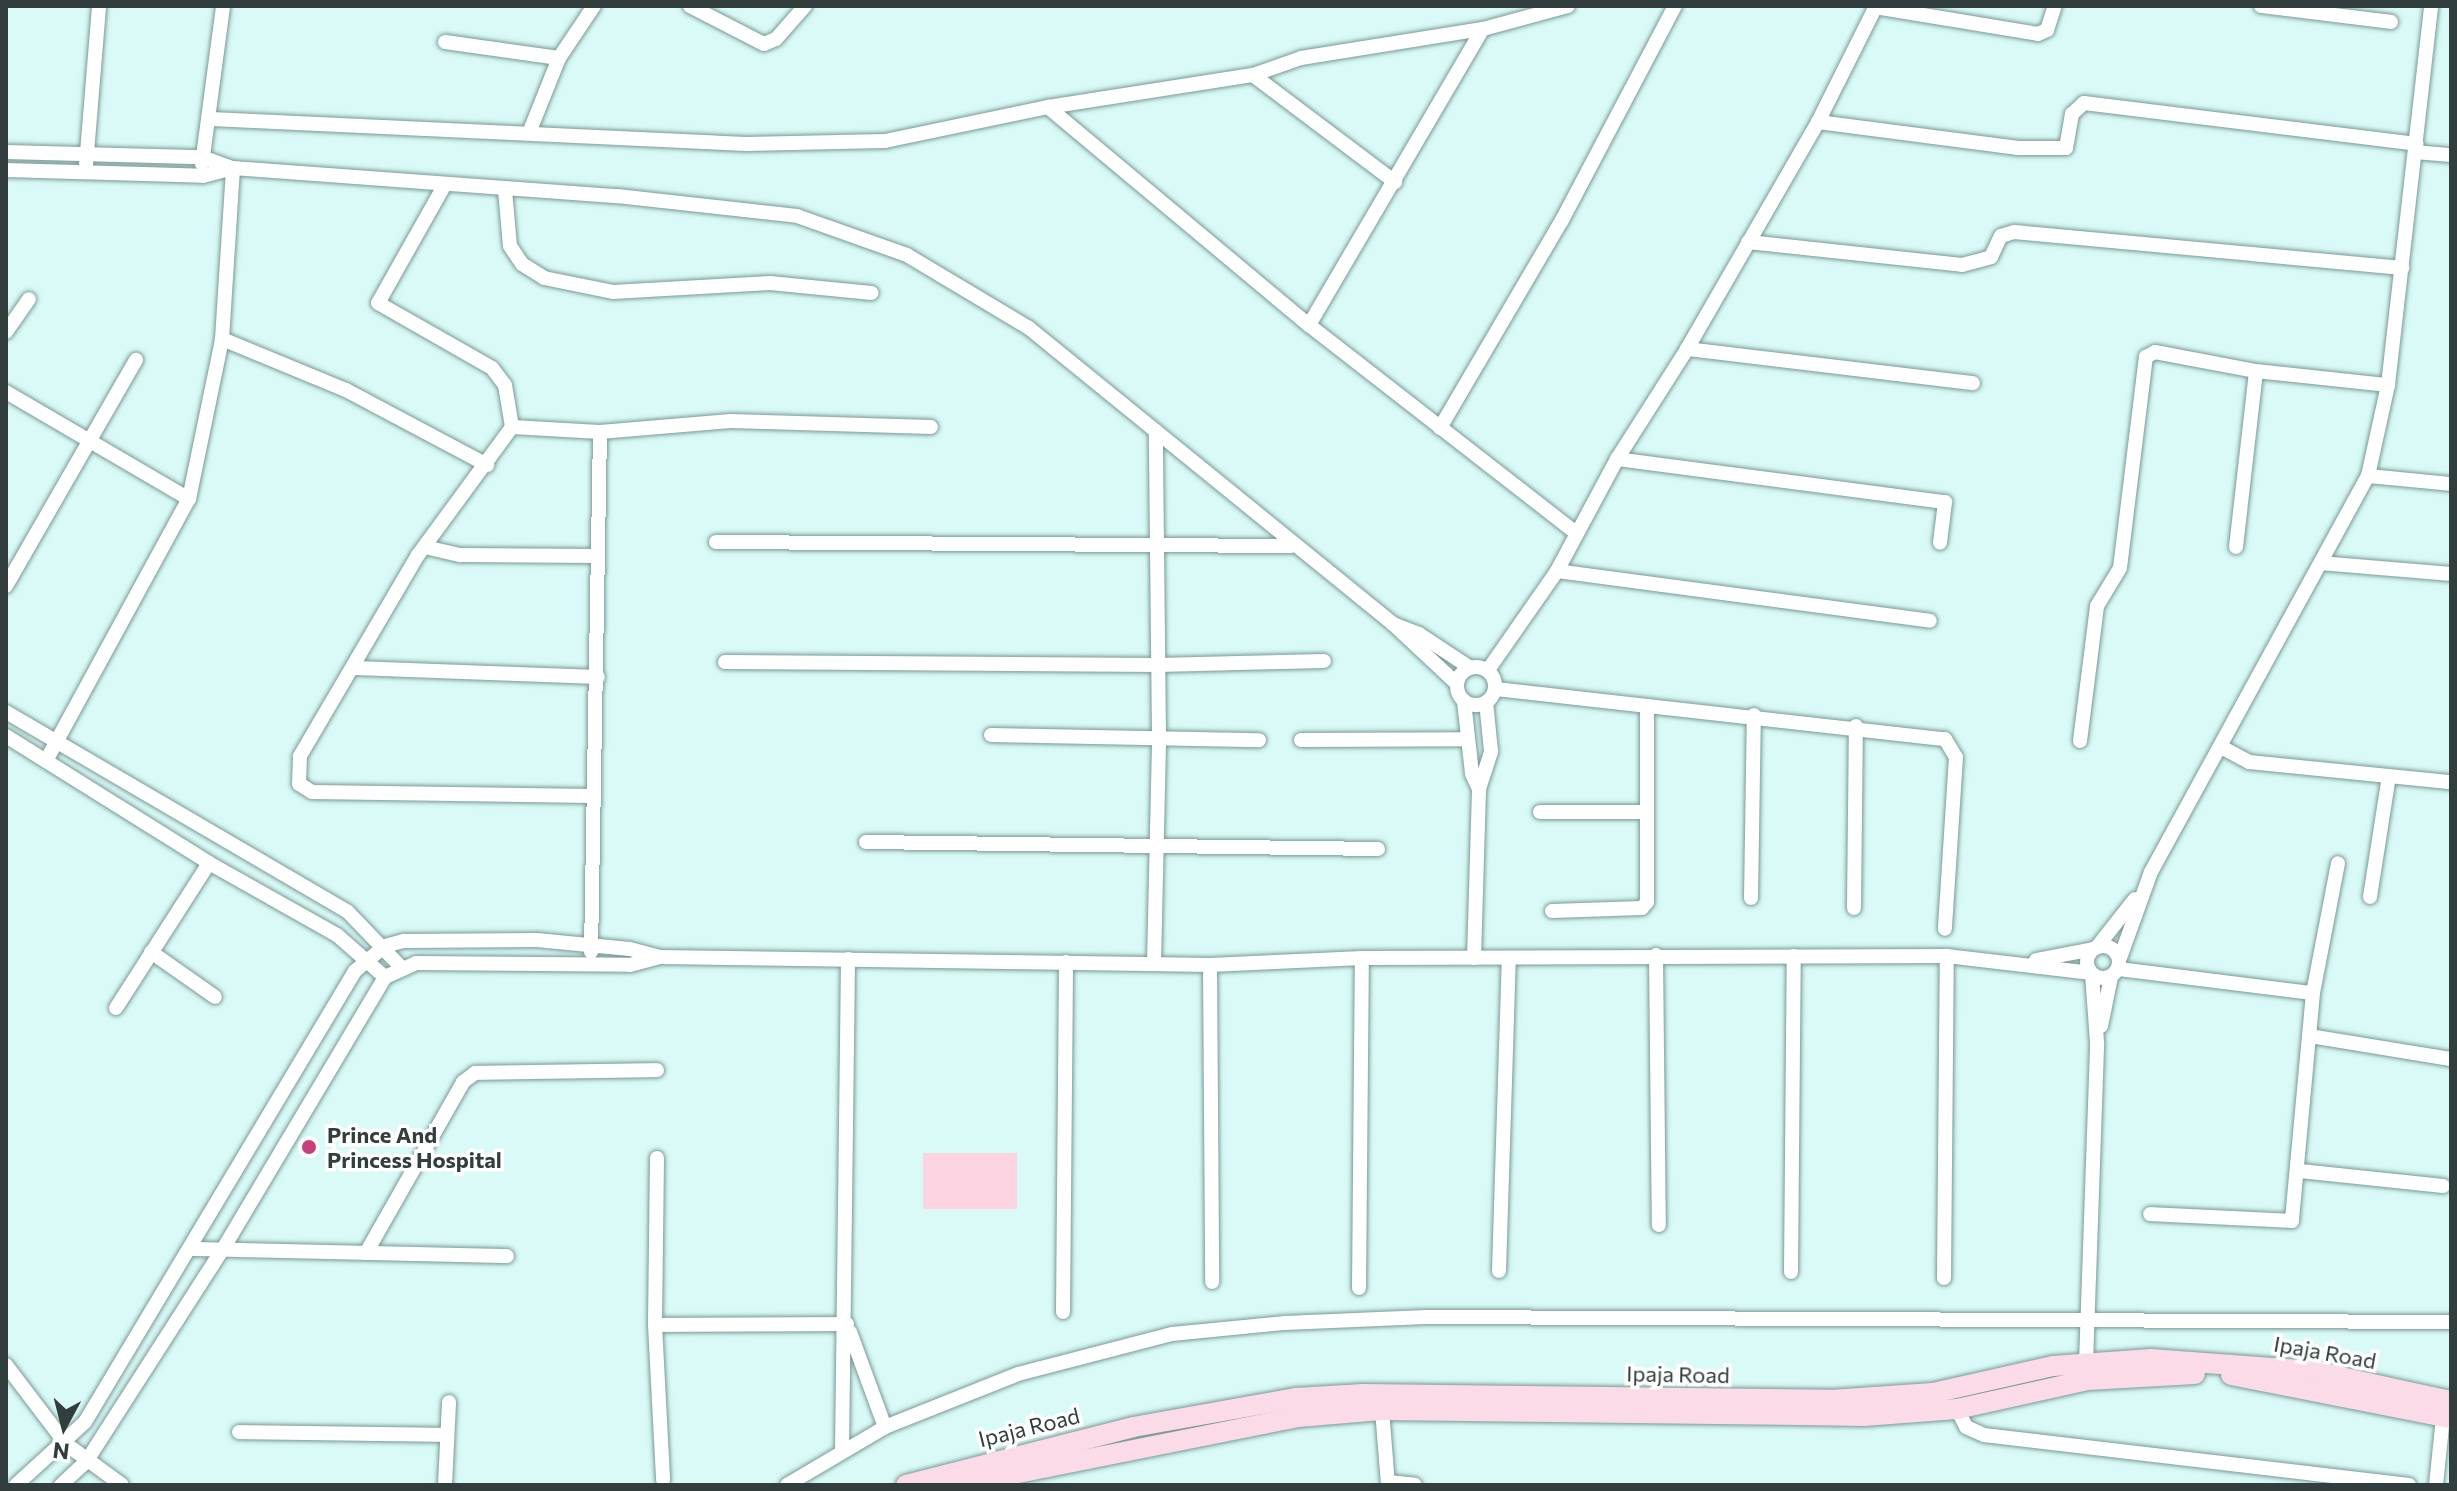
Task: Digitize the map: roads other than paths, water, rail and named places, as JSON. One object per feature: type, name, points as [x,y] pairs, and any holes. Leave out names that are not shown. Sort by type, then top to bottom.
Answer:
[{"type":"main road","name":"Ipaja Road","points":[[958,1485],[1233,1418],[1363,1394],[1830,1400],[1933,1393],[2086,1363],[2151,1359],[2267,1366],[2448,1412]]},
{"type":"main road","name":"Ipaja Road","points":[[906,1485],[1118,1431],[1233,1418],[1382,1410],[1864,1416],[1957,1409],[2088,1380],[2175,1374],[2279,1382],[2448,1412]]},
{"type":"street","points":[[86,173],[99,6]]},
{"type":"street","points":[[203,176],[202,157],[211,119],[223,6]]},
{"type":"street","points":[[529,133],[559,58],[594,6]]},
{"type":"street","points":[[690,6],[764,44],[776,39],[805,6]]},
{"type":"street","points":[[211,119],[746,144],[885,141],[1048,107],[1253,75],[1301,58],[1483,29],[1568,6]]},
{"type":"street","points":[[1440,428],[1561,222],[1675,6]]},
{"type":"street","points":[[1488,670],[1557,571],[1617,459],[1687,349],[1818,122],[1876,6],[2038,34],[2047,30],[2055,6]]},
{"type":"street","points":[[1955,21],[1960,6]]},
{"type":"street","points":[[2261,6],[2391,22]]},
{"type":"street","points":[[2097,1042],[2116,968],[2141,893],[2368,476],[2388,385],[2431,6]]},
{"type":"street","points":[[1309,325],[1483,29]]},
{"type":"street","points":[[445,42],[559,58]]},
{"type":"street","points":[[1253,75],[1395,182]]},
{"type":"street","points":[[1818,122],[2018,148],[2066,148],[2072,114],[2084,103],[2451,155]]},
{"type":"street","points":[[1048,107],[1309,325],[1576,533]]},
{"type":"street","points":[[6,152],[202,157],[233,168],[797,216],[907,255],[1029,328],[1291,546],[1393,624],[1456,683],[1464,701],[1468,739],[1479,789],[1474,958]]},
{"type":"street","points":[[6,170],[203,176],[233,168]]},
{"type":"street","points":[[47,759],[189,499],[222,339],[233,168]]},
{"type":"street","points":[[444,186],[378,303],[492,368],[505,385],[512,427],[425,547],[300,756],[299,784],[312,792],[594,796]]},
{"type":"street","points":[[505,190],[510,246],[522,264],[544,278],[613,292],[770,283],[872,293]]},
{"type":"street","points":[[1748,242],[1962,265],[1991,257],[2001,236],[2014,232],[2402,268]]},
{"type":"street","points":[[6,332],[29,299]]},
{"type":"street","points":[[222,339],[346,390],[487,465]]},
{"type":"street","points":[[1687,349],[1973,383]]},
{"type":"street","points":[[2080,741],[2097,606],[2120,568],[2146,357],[2155,352],[2256,371],[2388,385]]},
{"type":"street","points":[[6,586],[91,444],[136,360]]},
{"type":"street","points":[[2236,547],[2256,371]]},
{"type":"street","points":[[6,392],[189,499]]},
{"type":"street","points":[[512,427],[600,432],[731,421],[931,427]]},
{"type":"street","points":[[1154,964],[1159,737],[1156,431]]},
{"type":"street","points":[[590,965],[598,677],[600,432]]},
{"type":"street","points":[[1617,459],[1945,502],[1940,543]]},
{"type":"street","points":[[2368,476],[2451,484]]},
{"type":"street","points":[[716,542],[1291,546]]},
{"type":"street","points":[[425,547],[461,555],[597,556]]},
{"type":"street","points":[[2321,563],[2451,574]]},
{"type":"street","points":[[1557,571],[1930,621]]},
{"type":"street","points":[[1393,624],[1419,634],[1469,667],[1488,670]]},
{"type":"street","points":[[725,662],[1158,665],[1324,661]]},
{"type":"street","points":[[1456,683],[1469,667]]},
{"type":"street","points":[[355,668],[598,677]]},
{"type":"street","points":[[1488,670],[1496,689]]},
{"type":"street","points":[[1479,789],[1491,751],[1486,702],[1496,689]]},
{"type":"street","points":[[1496,689],[1856,726],[1945,739],[1953,746],[1945,929]]},
{"type":"street","points":[[1464,701],[1486,702]]},
{"type":"street","points":[[1552,911],[1642,908],[1648,895],[1647,706]]},
{"type":"street","points":[[6,712],[348,912],[385,946],[401,967]]},
{"type":"street","points":[[1751,898],[1754,715]]},
{"type":"street","points":[[1854,908],[1856,726]]},
{"type":"street","points":[[991,735],[1259,740]]},
{"type":"street","points":[[6,736],[209,863],[368,957],[385,977]]},
{"type":"street","points":[[1301,740],[1468,739]]},
{"type":"street","points":[[2221,747],[2249,762],[2451,782]]},
{"type":"street","points":[[2370,897],[2389,776]]},
{"type":"street","points":[[1540,812],[1647,812]]},
{"type":"street","points":[[866,842],[1378,849]]},
{"type":"street","points":[[116,1008],[209,863]]},
{"type":"street","points":[[2150,1214],[2285,1223],[2295,1211],[2313,993],[2338,863]]},
{"type":"street","points":[[2086,1363],[2084,1321],[2097,1042],[2092,974],[2087,961],[2141,893]]},
{"type":"street","points":[[16,1485],[66,1444],[85,1422],[368,957],[385,946],[441,939],[592,945],[659,957],[1210,965],[1362,958],[1509,960],[1656,955],[1947,956],[2027,962],[2092,974],[2116,968],[2313,993]]},
{"type":"street","points":[[2027,962],[2109,946],[2116,968]]},
{"type":"street","points":[[151,952],[215,997]]},
{"type":"street","points":[[1656,955],[1659,1225]]},
{"type":"street","points":[[1791,1272],[1794,956]]},
{"type":"street","points":[[1944,1278],[1947,956]]},
{"type":"street","points":[[61,1485],[86,1462],[223,1249],[385,977],[401,967],[428,963],[630,965],[659,957]]},
{"type":"street","points":[[1359,1288],[1362,958]]},
{"type":"street","points":[[842,1452],[847,1324],[848,959]]},
{"type":"street","points":[[1499,1271],[1509,960]]},
{"type":"street","points":[[1063,1312],[1066,962]]},
{"type":"street","points":[[1210,965],[1212,1282]]},
{"type":"street","points":[[2310,1036],[2451,1059]]},
{"type":"street","points":[[366,1253],[463,1082],[475,1073],[657,1070]]},
{"type":"street","points":[[657,1158],[655,1325],[663,1480]]},
{"type":"street","points":[[2300,1171],[2443,1186]]},
{"type":"street","points":[[192,1249],[507,1256]]},
{"type":"street","points":[[787,1485],[885,1427],[1018,1374],[1172,1334],[1285,1323],[1426,1317],[2451,1322]]},
{"type":"street","points":[[655,1325],[847,1324]]},
{"type":"street","points":[[847,1324],[885,1427]]},
{"type":"street","points":[[6,1365],[66,1444],[86,1462],[122,1485]]},
{"type":"street","points":[[445,1485],[449,1402]]},
{"type":"street","points":[[1957,1409],[1966,1427],[1984,1435],[2409,1485]]},
{"type":"street","points":[[1382,1410],[1388,1484],[1415,1485]]},
{"type":"street","points":[[2436,1485],[2448,1412]]},
{"type":"street","points":[[239,1432],[447,1435]]},
{"type":"place","name":"Prince And Princess Hospital","points":[[309,1147]]}]
